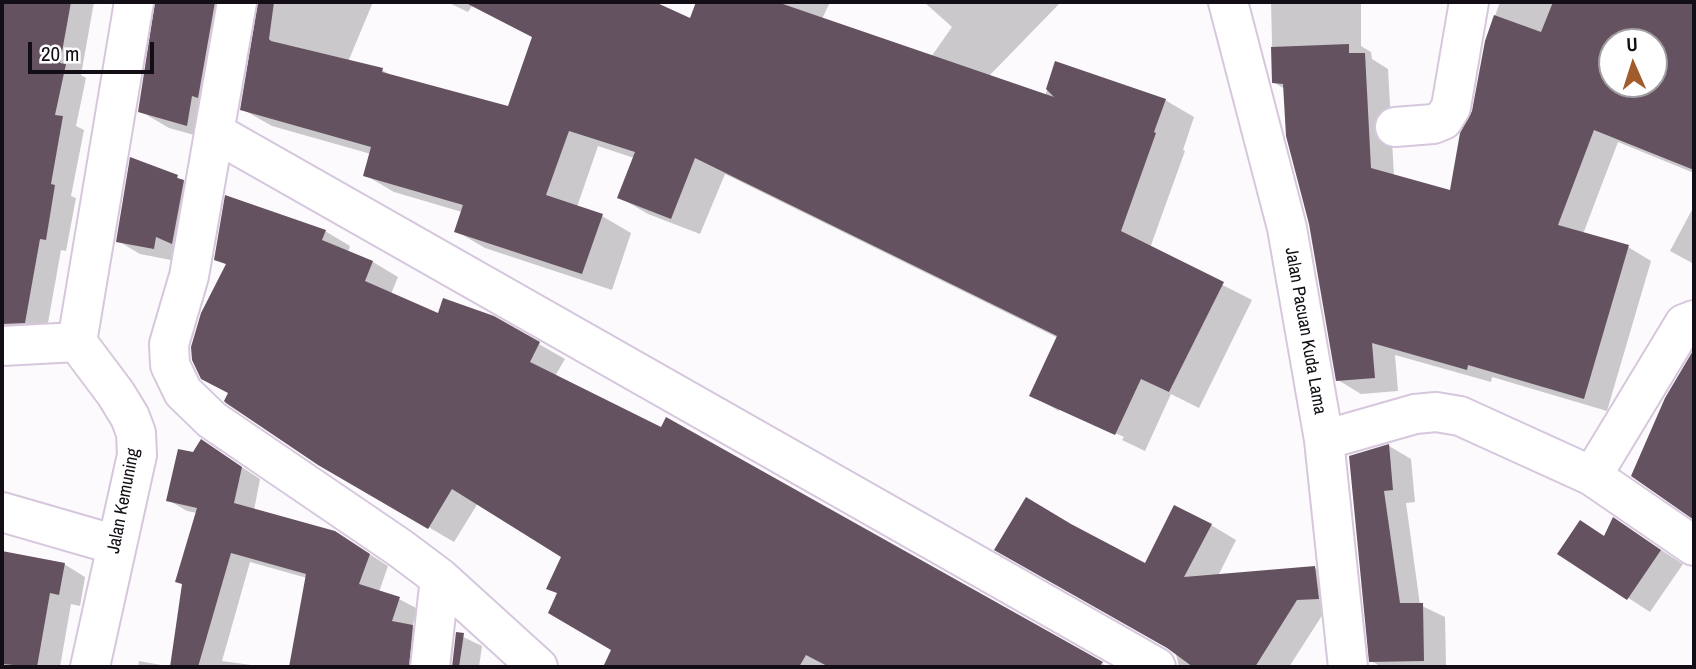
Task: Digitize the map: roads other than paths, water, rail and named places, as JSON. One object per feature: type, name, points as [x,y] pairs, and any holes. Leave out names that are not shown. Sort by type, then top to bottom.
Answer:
[{"type":"street","points":[[2,346],[77,342],[134,2]]},
{"type":"street","points":[[237,2],[189,276],[169,344],[170,365],[183,392],[212,419],[440,578],[538,667]]},
{"type":"street","name":"Jalan Pacuan Kuda Lama","points":[[1228,2],[1287,228],[1324,440],[1348,667]]},
{"type":"street","points":[[1395,127],[1433,124],[1443,120],[1451,107],[1469,2]]},
{"type":"street","points":[[214,132],[1156,667]]},
{"type":"street","points":[[1592,477],[1684,324],[1694,320]]},
{"type":"street","name":"Jalan Kemuning","points":[[77,342],[116,394],[136,433],[137,455],[90,667]]},
{"type":"street","points":[[1324,440],[1415,414],[1436,412],[1460,416],[1592,477],[1694,546]]},
{"type":"street","points":[[2,512],[116,545]]},
{"type":"street","points":[[430,667],[440,578]]}]
